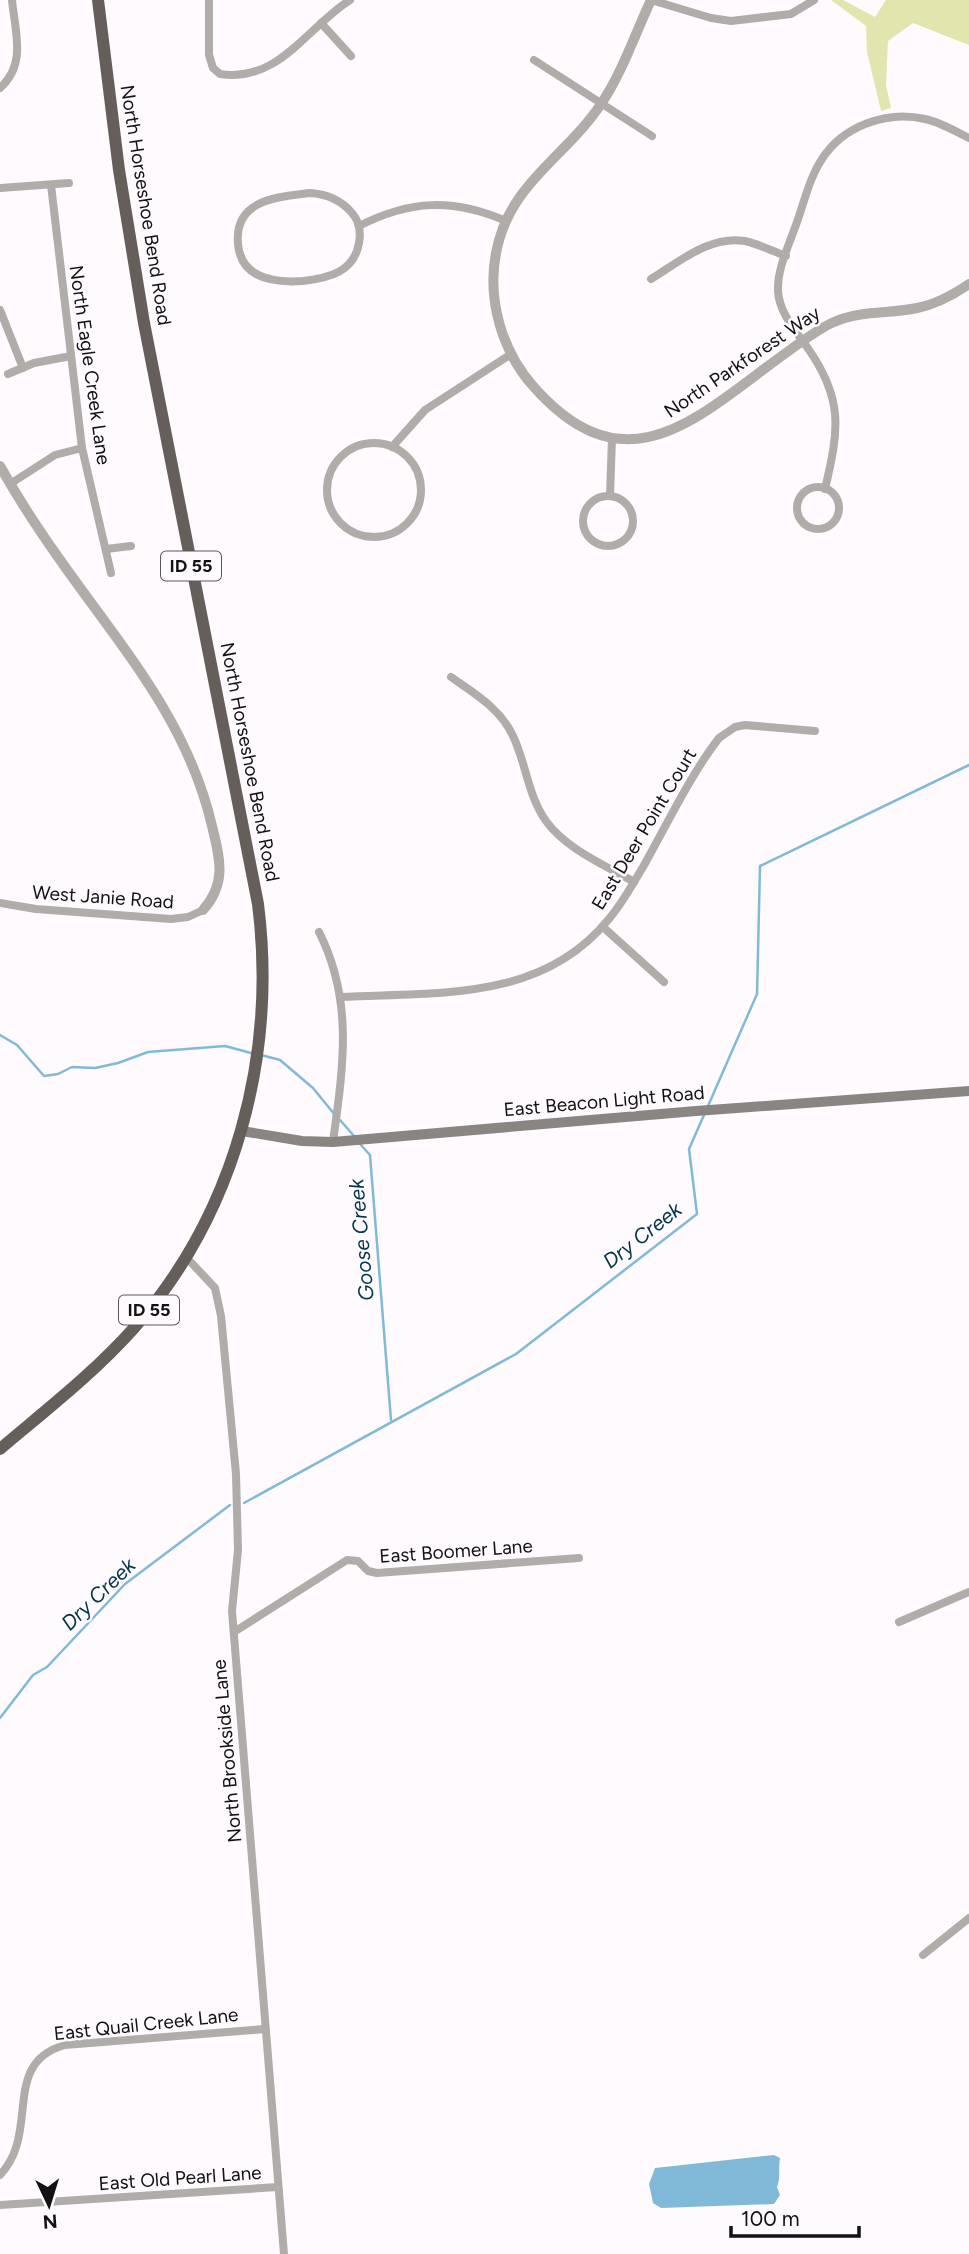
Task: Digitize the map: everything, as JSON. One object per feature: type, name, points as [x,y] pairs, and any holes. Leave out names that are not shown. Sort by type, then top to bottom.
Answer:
[{"type":"highway","name":"North Horseshoe Bend Road","points":[[0,1449],[110,1354],[168,1286],[186,1257],[216,1198],[242,1131],[258,1058],[263,1004],[263,953],[258,904],[144,323],[119,170],[98,0]]},
{"type":"main road","name":"East Beacon Light Road","points":[[242,1131],[302,1141],[333,1142],[969,1091]]},
{"type":"street","points":[[0,88],[15,70],[18,57],[12,0]]},
{"type":"street","points":[[209,0],[208,55],[213,68],[220,74],[230,76],[265,67],[297,48],[321,23],[350,0]]},
{"type":"street","points":[[651,0],[731,22],[791,14],[814,0]]},
{"type":"street","name":"North Parkforest Way","points":[[651,0],[601,103],[526,187],[506,221],[496,253],[494,271],[499,321],[511,354],[529,381],[559,414],[579,427],[612,438],[648,438],[685,425],[821,328],[851,315],[928,305],[969,284]]},
{"type":"street","points":[[321,23],[351,56]]},
{"type":"street","points":[[534,60],[652,136]]},
{"type":"street","points":[[825,488],[836,440],[835,411],[827,382],[787,318],[779,300],[779,280],[812,179],[822,159],[845,135],[876,120],[902,116],[927,119],[969,138]]},
{"type":"street","points":[[0,188],[69,183]]},
{"type":"street","name":"North Eagle Creek Lane","points":[[51,185],[82,448],[111,573]]},
{"type":"street","points":[[310,193],[335,198],[355,215],[359,226],[357,253],[352,260],[346,268],[320,279],[281,283],[262,279],[252,272],[239,252],[239,230],[243,219],[256,204],[272,198],[310,193]]},
{"type":"street","points":[[359,226],[392,211],[430,204],[469,208],[506,221]]},
{"type":"street","points":[[651,279],[701,249],[719,242],[745,241],[786,256]]},
{"type":"street","points":[[0,310],[23,368]]},
{"type":"street","points":[[392,447],[425,410],[511,354]]},
{"type":"street","points":[[8,374],[53,358],[71,356]]},
{"type":"street","points":[[610,496],[612,438]]},
{"type":"street","points":[[365,444],[392,447],[404,454],[419,477],[419,505],[413,517],[391,534],[364,536],[351,531],[332,511],[328,490],[332,470],[340,458],[351,449],[365,444]]},
{"type":"street","points":[[10,484],[55,455],[82,448]]},
{"type":"street","points":[[0,466],[41,534],[148,681],[186,747],[208,809],[219,860],[218,889],[203,910]]},
{"type":"street","points":[[818,487],[825,488],[835,496],[838,516],[829,527],[809,527],[799,517],[798,504],[805,492],[818,487]]},
{"type":"street","points":[[610,496],[628,505],[634,524],[620,544],[610,547],[596,543],[586,534],[583,519],[586,509],[600,498],[610,496]]},
{"type":"street","points":[[106,549],[131,546]]},
{"type":"street","points":[[451,677],[487,703],[506,724],[518,748],[539,810],[555,831],[576,848],[634,882]]},
{"type":"street","name":"East Deer Point Court","points":[[341,998],[483,989],[503,985],[554,966],[603,927],[634,882],[712,748],[726,733],[746,725],[760,724],[815,731]]},
{"type":"street","name":"West Janie Road","points":[[0,903],[36,909],[171,919],[188,917],[203,910]]},
{"type":"street","points":[[603,927],[664,982]]},
{"type":"street","points":[[319,932],[328,949],[341,998],[343,1057],[333,1142]]},
{"type":"street","name":"North Brookside Lane","points":[[186,1257],[215,1289],[221,1316],[236,1474],[239,1549],[232,1611],[284,2254]]},
{"type":"street","name":"East Boomer Lane","points":[[234,1632],[347,1560],[358,1561],[368,1571],[377,1573],[579,1559]]},
{"type":"street","points":[[899,1622],[969,1592]]},
{"type":"street","points":[[923,1955],[969,1918]]},
{"type":"street","name":"East Quail Creek Lane","points":[[17,2083],[20,2073],[31,2059],[48,2049],[65,2045],[265,2029]]},
{"type":"street","points":[[0,2175],[12,2155],[16,2136],[14,2093]]},
{"type":"street","name":"East Old Pearl Lane","points":[[0,2205],[278,2187]]},
{"type":"green space","points":[[831,0],[843,0],[875,17],[886,0],[969,0],[969,45],[913,23],[888,41],[886,85],[891,108],[881,111],[867,52],[866,26]]},
{"type":"water","points":[[774,2155],[780,2158],[777,2187],[780,2195],[774,2204],[661,2208],[653,2203],[649,2184],[655,2168]]},
{"type":"waterway","name":"Dry Creek","points":[[708,1106],[757,994],[760,866],[969,765]]},
{"type":"waterway","name":"Goose Creek","points":[[0,1035],[17,1045],[44,1076],[58,1074],[72,1067],[95,1068],[118,1063],[148,1052],[225,1046],[251,1053]]},
{"type":"waterway","name":"Goose Creek","points":[[261,1055],[280,1060],[313,1088],[335,1115]]},
{"type":"waterway","name":"Dry Creek","points":[[244,1503],[516,1354],[697,1214],[689,1149],[704,1115]]},
{"type":"waterway","name":"Goose Creek","points":[[340,1120],[354,1136]]},
{"type":"waterway","name":"Goose Creek","points":[[360,1144],[370,1155],[391,1420]]},
{"type":"waterway","name":"Dry Creek","points":[[0,1718],[33,1675],[47,1667],[125,1584],[230,1505]]}]
